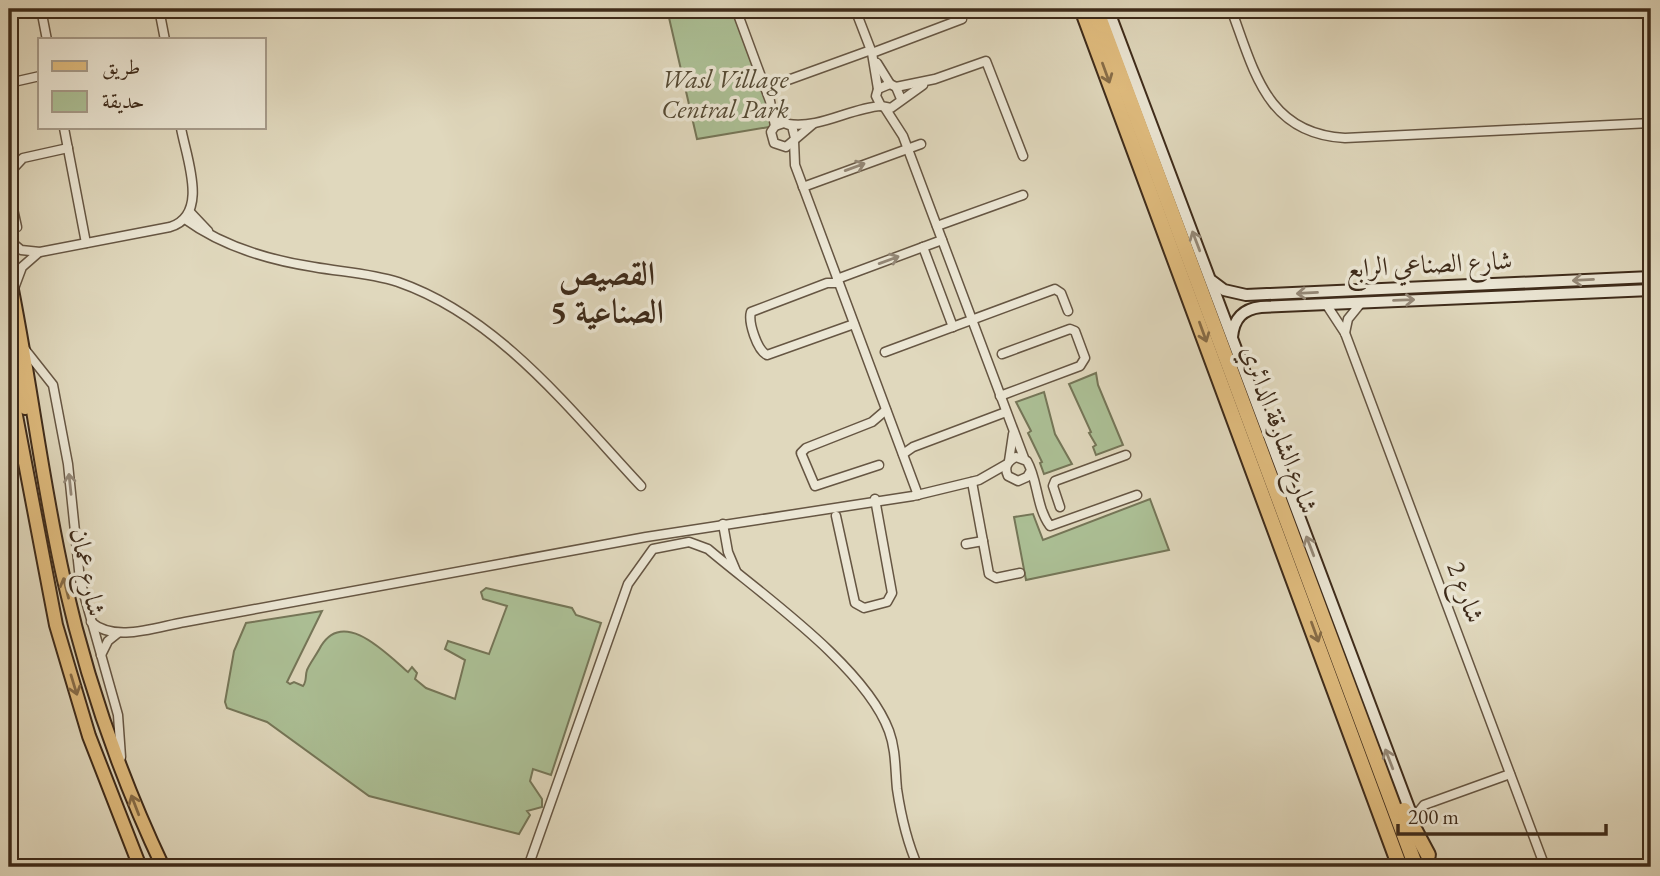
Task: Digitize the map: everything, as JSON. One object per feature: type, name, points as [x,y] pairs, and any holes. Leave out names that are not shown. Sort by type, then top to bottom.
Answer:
[{"type":"highway","name":"شارع الشارقة الدائري","points":[[1082,9],[1399,866]]},
{"type":"highway","name":"شارع الشارقة الدائري","points":[[1096,9],[1416,867]]},
{"type":"highway","points":[[1320,606],[1324,586]]},
{"type":"highway","points":[[1381,771],[1431,861]]},
{"type":"main road","points":[[1108,9],[1405,800],[1431,861]]},
{"type":"main road","name":"شارع عمان","points":[[9,275],[64,580],[80,643],[120,767],[163,867]]},
{"type":"main road","name":"شارع الصناعي الرابع","points":[[1212,281],[1231,293],[1246,295],[1651,277]]},
{"type":"main road","name":"شارع الصناعي الرابع","points":[[1246,310],[1362,302],[1651,290]]},
{"type":"main road","points":[[1246,295],[1236,297],[1233,302],[1235,308],[1246,310]]},
{"type":"main road","points":[[1231,337],[1237,319],[1246,310]]},
{"type":"main road","points":[[9,329],[20,390],[41,458]]},
{"type":"main road","name":"شارع عمان","points":[[9,379],[54,615],[89,736],[140,867]]},
{"type":"main road","points":[[117,812],[115,825],[131,867]]},
{"type":"street","points":[[41,9],[47,38]]},
{"type":"street","points":[[159,9],[165,38]]},
{"type":"street","points":[[736,9],[770,101],[783,124],[794,130],[795,165]]},
{"type":"street","points":[[855,9],[871,51],[878,90],[877,100],[903,136]]},
{"type":"street","points":[[1231,9],[1259,83],[1269,100],[1290,121],[1316,134],[1353,138],[1651,123]]},
{"type":"street","points":[[767,91],[777,84],[962,19]]},
{"type":"street","points":[[871,51],[893,86],[899,102],[907,148],[1048,524],[1052,526],[1137,495]]},
{"type":"street","points":[[849,111],[878,90],[934,79],[981,61],[988,62],[1023,156]]},
{"type":"street","points":[[9,82],[38,76]]},
{"type":"street","points":[[915,495],[911,476],[795,165],[771,136],[783,124],[813,124],[849,111],[899,102],[934,79]]},
{"type":"street","points":[[780,147],[789,146],[813,124]]},
{"type":"street","points":[[64,130],[86,243]]},
{"type":"street","points":[[9,240],[20,250],[40,252],[170,227],[187,215],[193,195],[181,130]]},
{"type":"street","points":[[803,187],[921,144]]},
{"type":"street","points":[[9,173],[23,159],[68,148]]},
{"type":"street","points":[[9,191],[18,227]]},
{"type":"street","points":[[937,226],[1023,195]]},
{"type":"street","points":[[187,215],[212,236],[284,261],[387,279],[453,309],[479,325],[523,363],[641,486]]},
{"type":"street","points":[[854,324],[767,355],[761,351],[750,319],[751,312],[942,240]]},
{"type":"street","points":[[923,247],[953,327]]},
{"type":"street","points":[[12,293],[22,267],[40,252]]},
{"type":"street","points":[[885,352],[1055,289],[1061,293],[1068,311]]},
{"type":"street","points":[[1345,333],[1352,312],[1362,302]]},
{"type":"street","name":"شارع 2","points":[[1325,304],[1345,333],[1545,867]]},
{"type":"street","points":[[1000,396],[1080,366],[1085,358],[1075,331],[1070,329],[1002,354]]},
{"type":"street","points":[[22,345],[53,385],[68,464],[77,561],[100,656],[119,719],[120,767]]},
{"type":"street","points":[[879,465],[815,486],[801,453],[803,449],[872,422],[886,410]]},
{"type":"street","points":[[902,454],[913,447],[1006,412]]},
{"type":"street","points":[[1012,428],[1013,444],[1006,472],[1040,505]]},
{"type":"street","points":[[1060,507],[1053,486],[1055,481],[1126,455]]},
{"type":"street","points":[[976,481],[1016,457],[1024,458]]},
{"type":"street","points":[[91,622],[100,629],[118,633],[723,524],[874,499],[915,495],[976,481],[1024,480],[1030,471]]},
{"type":"street","points":[[976,481],[983,541],[992,578],[1020,573]]},
{"type":"street","points":[[836,516],[855,603],[864,608],[887,602],[892,596],[874,499]]},
{"type":"street","points":[[723,524],[728,552],[740,576]]},
{"type":"street","points":[[967,544],[983,541]]},
{"type":"street","points":[[528,867],[619,605],[647,555],[661,546],[696,543],[740,576],[820,644],[879,710],[893,745],[900,811],[918,867]]},
{"type":"street","points":[[100,656],[108,641],[118,633]]},
{"type":"street","points":[[1413,819],[1424,805],[1510,774]]},
{"type":"street","points":[[1405,800],[1424,805]]},
{"type":"green space","name":"Wasl Village Central Park","points":[[667,9],[733,9],[775,126],[697,139]]},
{"type":"green space","points":[[1096,373],[1098,385],[1123,445],[1096,455],[1093,447],[1096,445],[1069,384]]},
{"type":"green space","points":[[1044,392],[1055,434],[1072,464],[1044,474],[1040,463],[1042,462],[1028,433],[1031,431],[1016,402]]},
{"type":"green space","points":[[1150,499],[1169,550],[1026,580],[1014,517],[1033,514],[1043,540]]},
{"type":"green space","points":[[486,588],[572,608],[576,615],[601,623],[551,775],[533,769],[530,781],[542,799],[542,807],[527,811],[530,815],[519,834],[369,796],[267,722],[227,708],[225,702],[234,651],[246,623],[322,611],[287,682],[290,684],[294,682],[303,686],[307,670],[330,635],[353,633],[377,646],[408,672],[412,667],[417,673],[415,679],[426,688],[455,699],[465,660],[445,649],[448,641],[489,654],[507,606],[483,599],[481,592]]},
{"type":"district","name":"القصيص الصناعية 5","points":[[607,292]]}]
